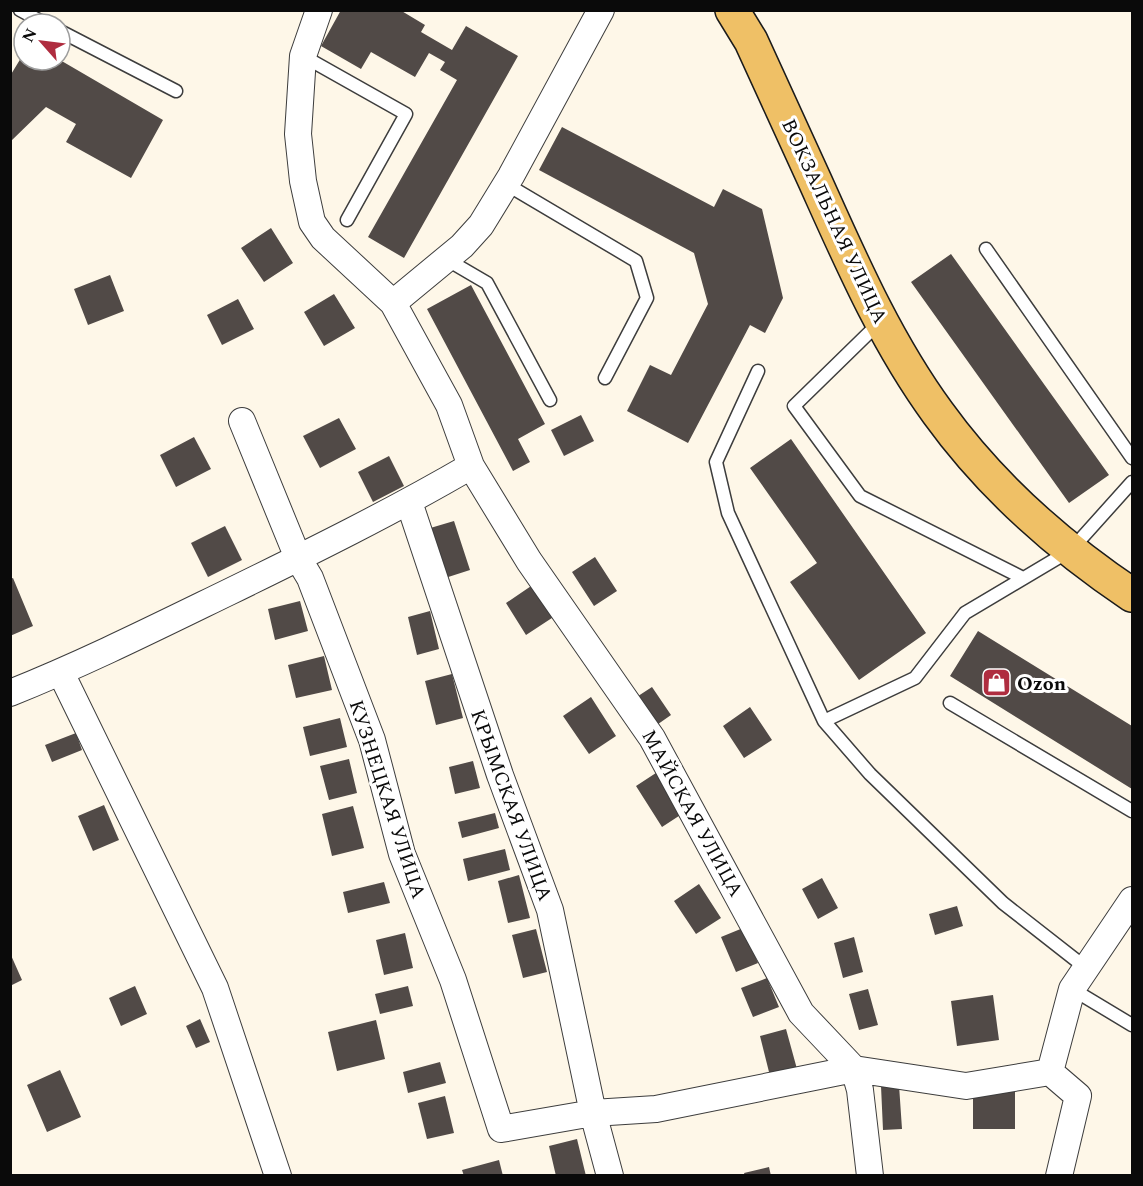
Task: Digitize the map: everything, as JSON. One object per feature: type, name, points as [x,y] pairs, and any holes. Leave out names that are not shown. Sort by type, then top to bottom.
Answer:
[{"type":"main road","name":"ВОКЗАЛЬНАЯ УЛИЦА","points":[[732,10],[751,41],[851,265],[881,321],[932,404],[963,446],[1012,497],[1071,550],[1132,595]]},
{"type":"street","name":"МАЙСКАЯ УЛИЦА","points":[[319,10],[303,56],[298,134],[303,181],[312,222],[323,238],[393,303],[449,405],[471,466],[529,561],[652,738],[801,1013],[854,1069]]},
{"type":"street","points":[[393,303],[446,259],[481,225],[506,184],[601,10]]},
{"type":"street","name":"КУЗНЕЦКАЯ УЛИЦА","points":[[242,421],[298,558],[310,578],[372,740],[402,854],[453,980],[501,1129],[593,1113]]},
{"type":"street","points":[[10,693],[61,673],[298,558],[410,502],[471,466]]},
{"type":"street","name":"КРЫМСКАЯ УЛИЦА","points":[[410,502],[500,775],[550,910],[593,1113],[610,1176]]},
{"type":"street","points":[[61,673],[215,988],[278,1176]]},
{"type":"street","points":[[1050,1072],[1072,989],[1132,900]]},
{"type":"street","points":[[854,1069],[860,1090],[870,1176]]},
{"type":"street","points":[[593,1113],[656,1109],[854,1069],[966,1086],[1050,1072],[1078,1095],[1059,1176]]},
{"type":"lane","points":[[72,37],[176,91]]},
{"type":"lane","points":[[303,56],[406,114],[347,220]]},
{"type":"lane","points":[[506,184],[636,261],[647,298],[605,378]]},
{"type":"lane","points":[[986,249],[1132,458]]},
{"type":"lane","points":[[446,259],[487,283],[550,400]]},
{"type":"lane","points":[[881,321],[794,406],[860,496],[1023,578]]},
{"type":"lane","points":[[758,371],[716,462],[728,513],[824,721],[870,774],[1003,903],[1086,968]]},
{"type":"lane","points":[[824,721],[915,678],[965,613],[1071,550],[1132,482]]},
{"type":"lane","points":[[950,703],[1132,811]]},
{"type":"lane","points":[[1072,989],[1132,1024]]},
{"type":"building","points":[[341,10],[400,10],[425,25],[421,32],[452,50],[466,26],[518,56],[404,258],[368,237],[457,80],[440,70],[445,62],[429,53],[415,77],[371,52],[361,69],[321,46]]},
{"type":"building","points":[[72,67],[163,120],[131,178],[66,142],[76,124],[46,107],[10,142],[10,76],[12,72],[72,72]]},
{"type":"building","points":[[562,127],[714,207],[723,189],[762,209],[783,298],[765,333],[750,325],[688,443],[627,411],[650,365],[671,375],[708,304],[694,253],[539,170]]},
{"type":"building","points":[[271,228],[293,263],[264,282],[241,248]]},
{"type":"building","points":[[951,254],[1109,475],[1069,503],[911,282]]},
{"type":"building","points":[[110,275],[124,311],[88,325],[74,289]]},
{"type":"building","points":[[471,285],[545,424],[518,439],[530,462],[513,471],[427,309]]},
{"type":"building","points":[[334,294],[355,328],[324,346],[304,312]]},
{"type":"building","points":[[238,299],[254,329],[222,345],[207,315]]},
{"type":"building","points":[[581,415],[594,441],[564,456],[551,430]]},
{"type":"building","points":[[339,418],[356,449],[320,468],[303,436]]},
{"type":"building","points":[[194,437],[211,469],[176,487],[160,455]]},
{"type":"building","points":[[791,439],[926,633],[859,680],[790,582],[817,563],[750,468]]},
{"type":"building","points":[[389,456],[404,486],[373,502],[358,472]]},
{"type":"building","points":[[454,521],[470,570],[442,579],[427,529]]},
{"type":"building","points":[[225,526],[242,560],[208,577],[191,543]]},
{"type":"building","points":[[595,557],[617,591],[594,606],[572,572]]},
{"type":"building","points":[[13,578],[33,626],[10,636],[10,579]]},
{"type":"building","points":[[537,582],[558,614],[526,635],[506,603]]},
{"type":"building","points":[[300,601],[308,631],[275,640],[268,609]]},
{"type":"building","points":[[430,611],[439,649],[417,655],[408,617]]},
{"type":"building","points":[[978,631],[1132,726],[1132,789],[950,676]]},
{"type":"building","points":[[324,656],[332,690],[296,698],[288,665]]},
{"type":"building","points":[[452,674],[463,718],[436,725],[425,681]]},
{"type":"building","points":[[652,687],[671,715],[651,729],[632,700]]},
{"type":"building","points":[[591,697],[616,736],[589,754],[563,716]]},
{"type":"building","points":[[750,707],[772,740],[744,758],[723,726]]},
{"type":"building","points":[[340,718],[347,747],[310,756],[303,727]]},
{"type":"building","points":[[76,733],[82,750],[52,762],[45,745]]},
{"type":"building","points":[[349,759],[357,793],[329,800],[320,766]]},
{"type":"building","points":[[473,761],[480,788],[455,794],[449,767]]},
{"type":"building","points":[[659,771],[685,812],[662,827],[636,786]]},
{"type":"building","points":[[104,805],[119,840],[93,851],[78,816]]},
{"type":"building","points":[[353,806],[364,848],[332,856],[322,814]]},
{"type":"building","points":[[495,813],[499,828],[462,838],[458,822]]},
{"type":"building","points":[[505,849],[510,870],[468,881],[463,859]]},
{"type":"building","points":[[519,875],[530,918],[508,923],[498,881]]},
{"type":"building","points":[[822,878],[838,908],[818,919],[802,889]]},
{"type":"building","points":[[384,882],[390,903],[348,913],[343,892]]},
{"type":"building","points":[[699,884],[721,918],[696,934],[674,901]]},
{"type":"building","points":[[957,906],[963,926],[935,935],[929,914]]},
{"type":"building","points":[[743,928],[758,963],[736,972],[721,937]]},
{"type":"building","points":[[536,929],[547,972],[523,978],[512,935]]},
{"type":"building","points":[[405,933],[413,968],[384,975],[376,940]]},
{"type":"building","points":[[854,937],[863,972],[843,978],[834,943]]},
{"type":"building","points":[[10,953],[22,980],[10,986]]},
{"type":"building","points":[[767,978],[779,1007],[753,1017],[741,988]]},
{"type":"building","points":[[135,986],[147,1014],[121,1026],[109,998]]},
{"type":"building","points":[[408,986],[413,1006],[380,1014],[375,994]]},
{"type":"building","points":[[868,989],[878,1025],[859,1030],[849,994]]},
{"type":"building","points":[[993,995],[999,1040],[957,1046],[951,1001]]},
{"type":"building","points":[[200,1019],[210,1042],[196,1048],[186,1026]]},
{"type":"building","points":[[376,1020],[385,1059],[337,1071],[328,1032]]},
{"type":"building","points":[[786,1029],[797,1069],[770,1076],[760,1036]]},
{"type":"building","points":[[440,1062],[446,1083],[408,1093],[403,1072]]},
{"type":"building","points":[[60,1070],[81,1117],[47,1132],[27,1085]]},
{"type":"building","points":[[899,1085],[902,1129],[883,1130],[881,1086]]},
{"type":"building","points":[[973,1090],[1015,1090],[1015,1129],[973,1129]]},
{"type":"building","points":[[445,1096],[454,1133],[427,1139],[418,1103]]},
{"type":"building","points":[[577,1139],[586,1176],[556,1176],[549,1146]]},
{"type":"building","points":[[499,1160],[503,1176],[464,1176],[462,1170]]},
{"type":"building","points":[[769,1167],[771,1176],[745,1176],[744,1173]]},
{"type":"place","name":"Ozon","points":[[996,683]]}]
